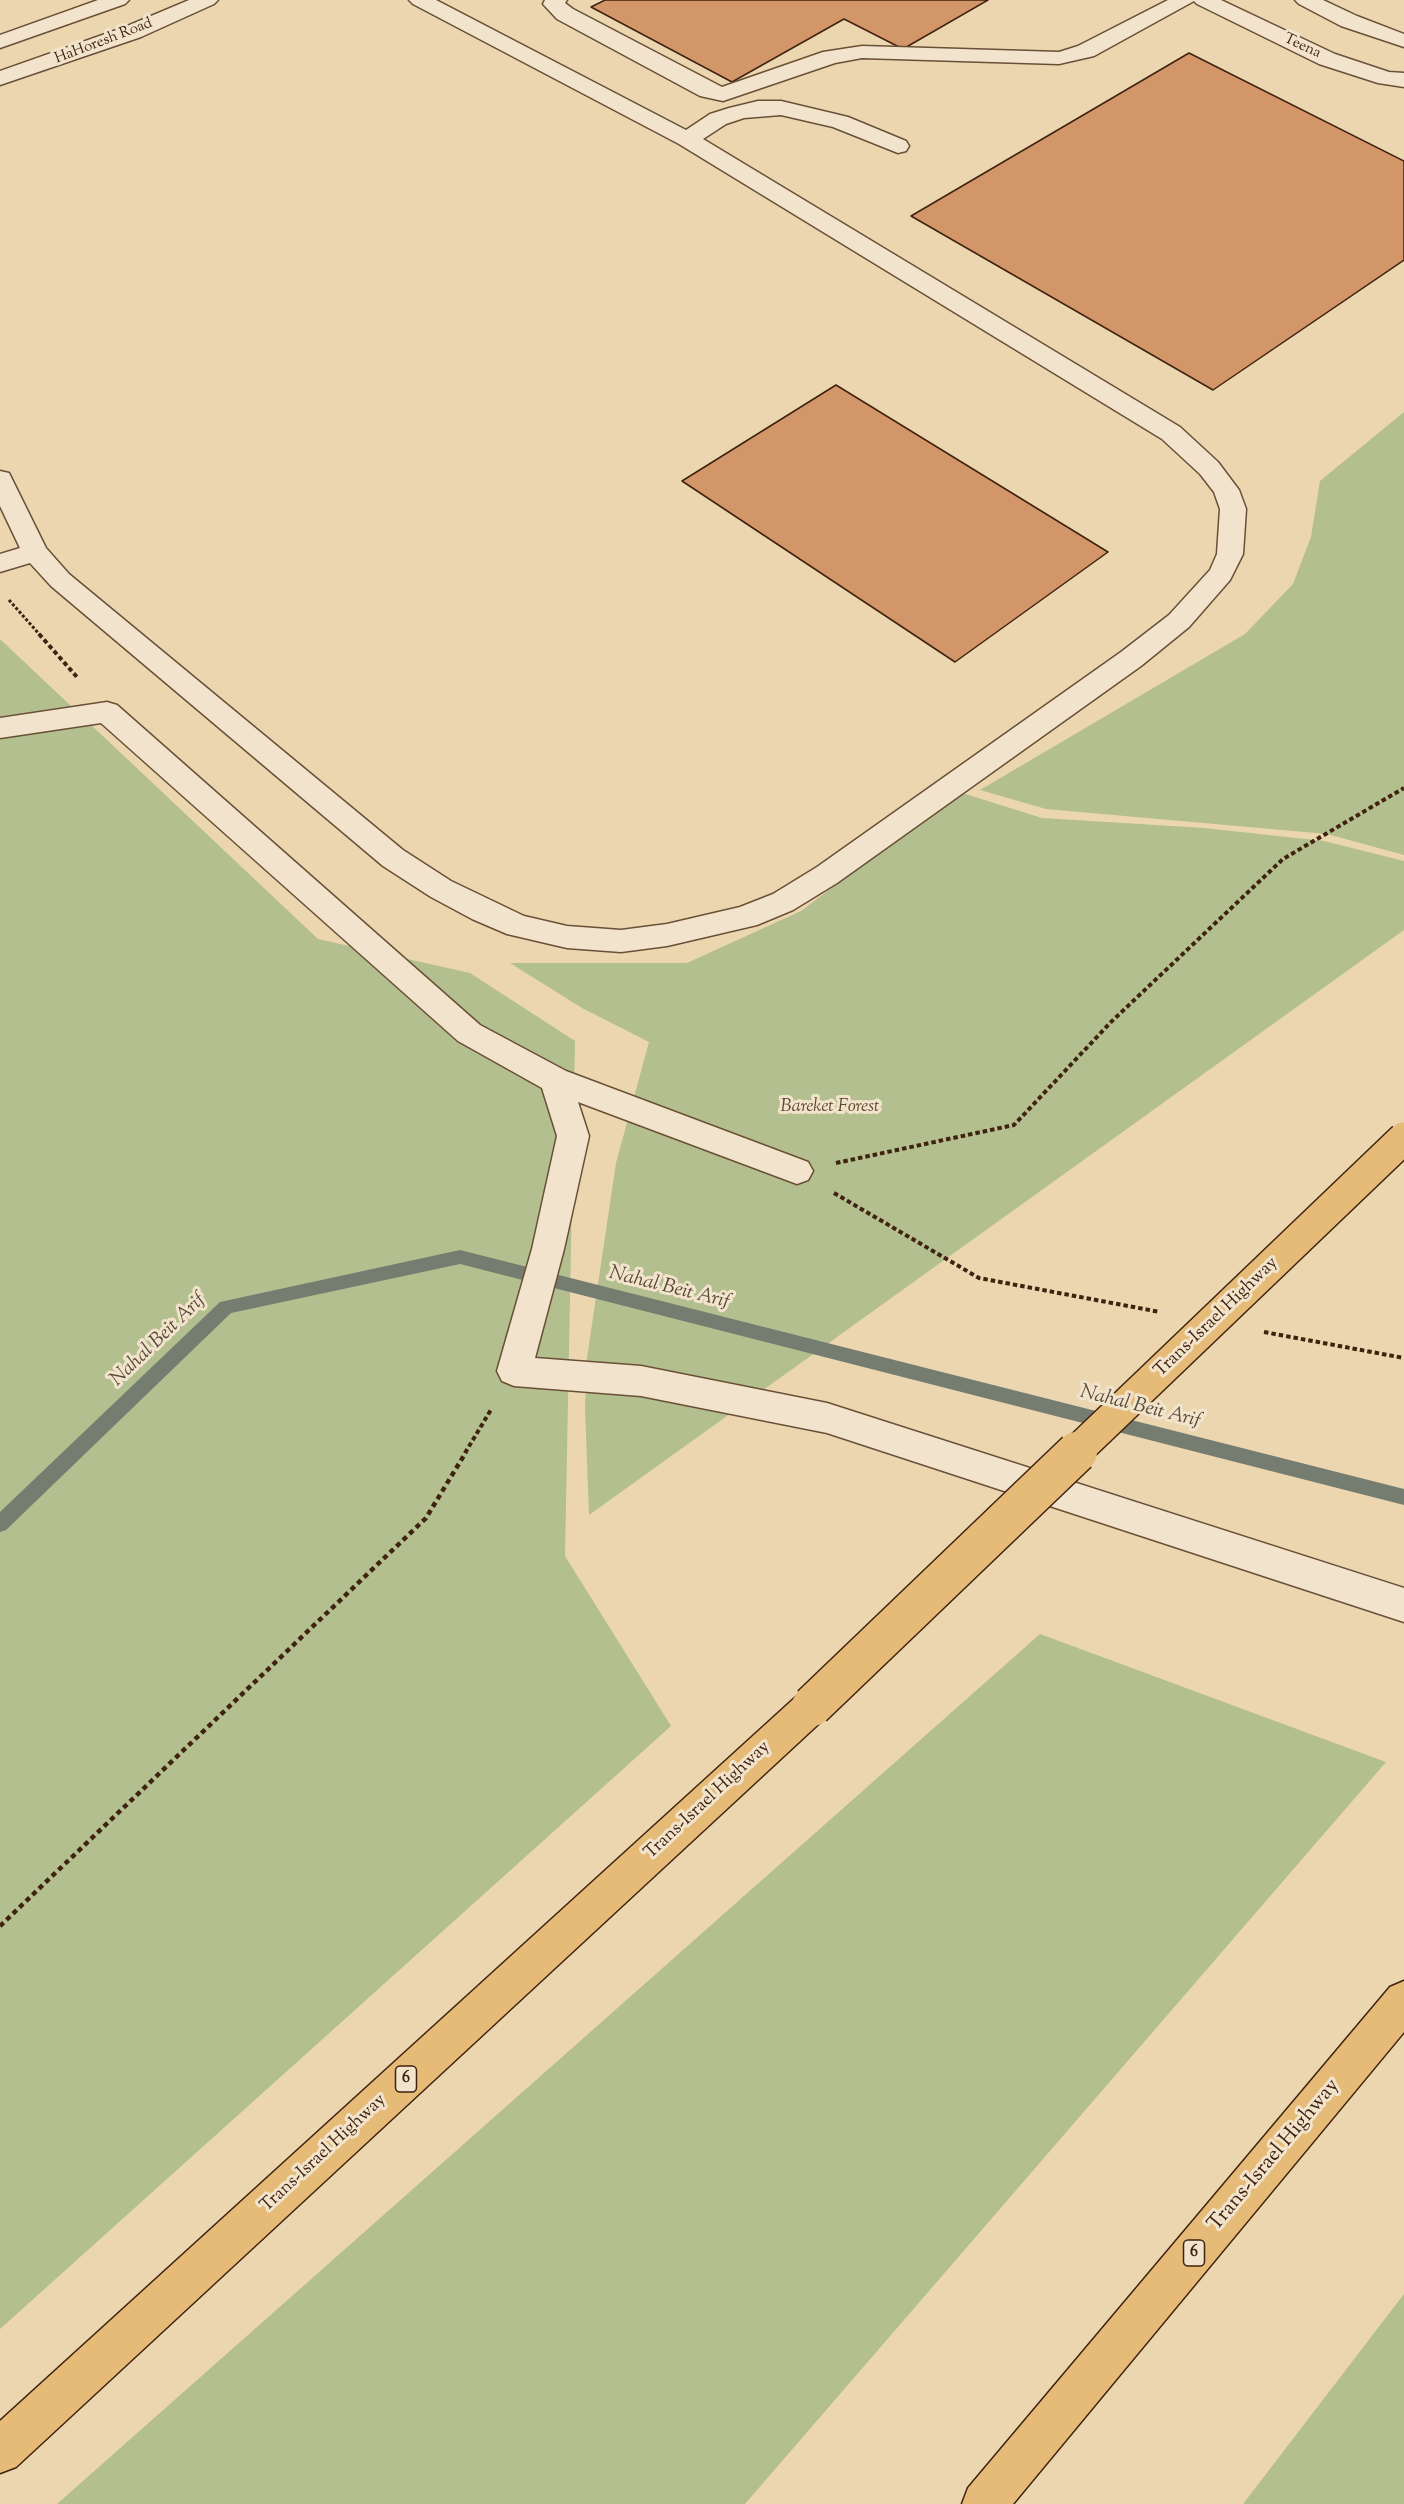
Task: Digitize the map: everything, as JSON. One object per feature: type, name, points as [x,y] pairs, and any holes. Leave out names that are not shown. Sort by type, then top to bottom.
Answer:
[{"type":"highway","name":"Trans-Israel Highway","points":[[0,2451],[812,1706],[1404,1138]]},
{"type":"highway","name":"Trans-Israel Highway","points":[[984,2504],[1404,2001]]},
{"type":"street","name":"HaHoresh Road","points":[[0,42],[118,0]]},
{"type":"street","name":"HaHoresh Road","points":[[0,78],[133,32],[207,0]]},
{"type":"street","points":[[0,479],[35,552],[69,588],[393,858],[441,889],[518,926],[567,937],[621,941],[667,935],[746,917],[783,902],[827,875],[1131,659],[1179,621],[1221,574],[1230,554],[1233,509],[1226,490],[1209,468],[1171,434],[687,139],[420,0]]},
{"type":"street","points":[[556,0],[554,4],[565,14],[708,91],[723,94],[831,57],[862,52],[1025,59],[1059,58],[1086,51],[1184,0]]},
{"type":"street","name":"Teena","points":[[1204,0],[1327,59],[1386,78],[1404,80]]},
{"type":"street","points":[[1306,0],[1349,21],[1404,41]]},
{"type":"street","points":[[687,139],[718,119],[758,108],[781,108],[840,122],[898,146]]},
{"type":"street","points":[[0,563],[35,552]]},
{"type":"street","points":[[0,728],[107,712],[470,1033],[555,1080],[797,1171]]},
{"type":"street","points":[[555,1080],[573,1136],[548,1250],[514,1371],[640,1381],[827,1418],[1404,1605]]},
{"type":"path","points":[[8,598],[107,712]]},
{"type":"path","points":[[797,1171],[1014,1125],[1111,1022],[1283,859],[1404,788]]},
{"type":"path","points":[[797,1171],[979,1278],[1163,1313]]},
{"type":"path","points":[[1255,1330],[1404,1358]]},
{"type":"path","points":[[0,1926],[426,1518],[514,1371]]},
{"type":"green space","points":[[1404,412],[1404,855],[1327,834],[1046,809],[980,790],[1245,634],[1293,584],[1311,537],[1320,481]]},
{"type":"green space","points":[[0,639],[318,939],[470,973],[575,1041],[565,1556],[671,1726],[0,2329]]},
{"type":"green space","name":"Bareket Forest","points":[[959,792],[1042,818],[1204,828],[1324,841],[1404,861],[1404,930],[589,1515],[585,1408],[587,1358],[616,1163],[649,1042],[582,1008],[510,963],[687,963],[801,911]]},
{"type":"green space","points":[[1040,1634],[1386,1762],[745,2504],[57,2504]]},
{"type":"green space","points":[[1404,2294],[1404,2504],[1243,2504]]},
{"type":"building","points":[[605,0],[988,0],[903,49],[844,19],[732,82],[591,7]]},
{"type":"building","points":[[1189,53],[1404,161],[1404,260],[1213,390],[911,216]]},
{"type":"building","points":[[836,385],[1108,552],[955,662],[682,481]]},
{"type":"waterway","name":"Nahal Beit Arif","points":[[0,1524],[226,1307],[460,1257],[1404,1497]]}]
